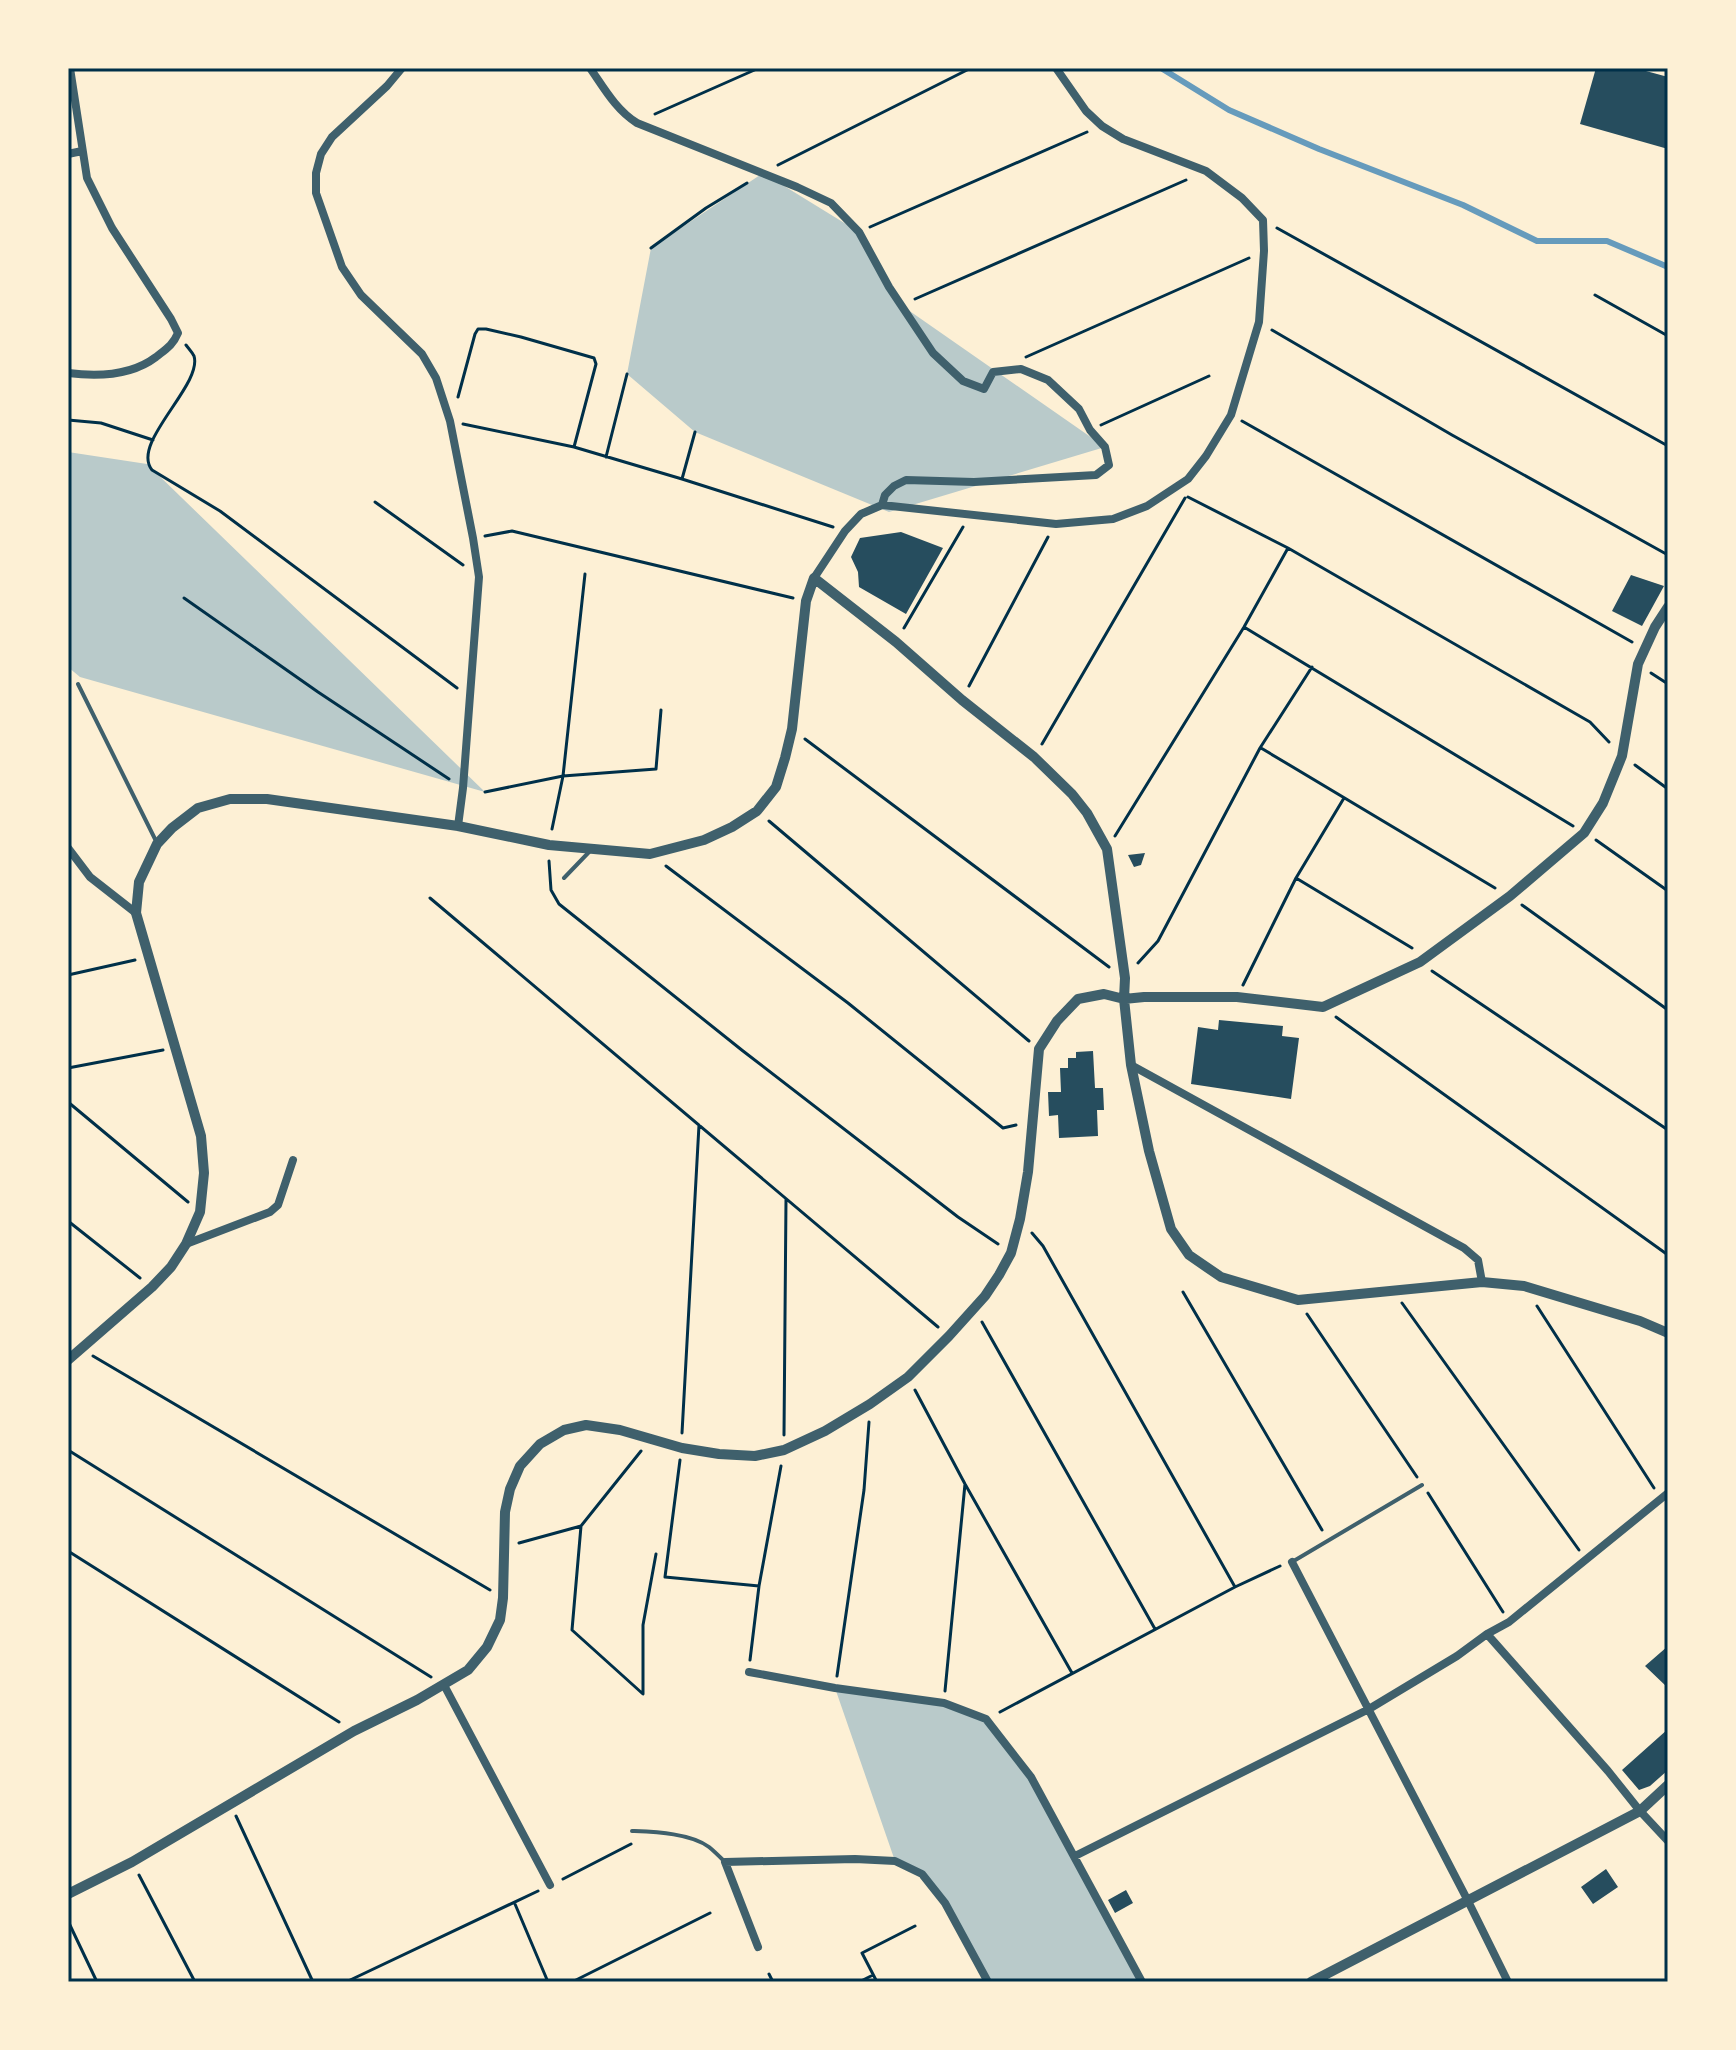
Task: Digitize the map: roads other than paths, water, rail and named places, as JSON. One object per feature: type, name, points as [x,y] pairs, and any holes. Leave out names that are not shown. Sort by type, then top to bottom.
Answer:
[{"type":"street","points":[[68,373],[115,374],[144,366],[173,344],[178,333],[112,228],[87,178],[70,68]]},
{"type":"street","points":[[402,68],[332,137],[318,163],[316,193],[342,267],[361,295],[422,354],[436,378],[450,421],[479,577],[458,826]]},
{"type":"street","points":[[590,68],[617,107],[637,123],[831,203],[859,232],[889,287],[933,353],[963,381],[984,389],[993,372],[1021,369],[1048,380],[1079,409],[1090,430],[1105,447],[1109,465],[1096,475],[974,482],[906,480],[885,495],[882,505]]},
{"type":"street","points":[[68,1360],[171,1267],[186,1244],[200,1212],[204,1173],[201,1136],[136,913],[139,882],[157,844],[172,828],[198,808],[230,799],[267,799],[458,826],[549,845],[650,854],[704,840],[757,811],[776,787],[792,729],[806,601],[814,578],[845,531],[861,514],[882,505],[1056,524],[1113,519],[1147,506],[1174,489],[1188,479],[1206,456],[1231,415],[1259,322],[1263,220],[1242,198],[1206,171],[1123,139],[1102,126],[1086,111],[1056,68]]},
{"type":"street","points":[[68,154],[82,151]]},
{"type":"street","points":[[814,578],[1034,757],[1072,794],[1087,813],[1107,849],[1125,978],[1124,999],[1131,1065],[1149,1151],[1171,1229],[1189,1255],[1221,1277],[1298,1300],[1482,1282],[1524,1286],[1640,1321],[1668,1333]]},
{"type":"street","points":[[68,1894],[132,1862],[354,1731],[468,1670],[487,1647],[500,1620],[505,1512],[510,1489],[520,1466],[540,1444],[564,1430],[586,1425],[620,1430],[682,1448],[755,1456],[784,1450],[825,1431],[908,1377],[974,1308],[1011,1253],[1028,1172],[1039,1049],[1057,1021],[1078,999],[1104,994],[1124,999],[1237,997],[1323,1007],[1420,962],[1510,896],[1584,833],[1603,803],[1622,756],[1638,664],[1668,607]]},
{"type":"street","points":[[68,848],[90,877],[136,913]]},
{"type":"street","points":[[1131,1065],[1464,1248],[1478,1260],[1482,1282]]},
{"type":"street","points":[[186,1244],[270,1212],[278,1205],[293,1160]]},
{"type":"street","points":[[1075,1856],[1369,1709],[1457,1656],[1509,1622],[1665,1496]]},
{"type":"street","points":[[1292,1562],[1508,1982]]},
{"type":"street","points":[[1487,1634],[1668,1841]]},
{"type":"street","points":[[749,1672],[944,1703],[986,1719],[1031,1777],[1142,1982]]},
{"type":"street","points":[[444,1685],[550,1885]]},
{"type":"street","points":[[1311,1982],[1640,1811],[1668,1785]]},
{"type":"street","points":[[758,1947],[725,1862],[895,1861],[922,1874],[945,1903],[988,1982]]},
{"type":"lane","points":[[78,684],[157,844]]},
{"type":"lane","points":[[564,878],[593,849]]},
{"type":"lane","points":[[1292,1562],[1422,1485]]},
{"type":"lane","points":[[632,1831],[695,1840],[725,1862]]},
{"type":"waterway","points":[[1161,68],[1229,110],[1463,205],[1537,241],[1607,241],[1668,267]]}]
